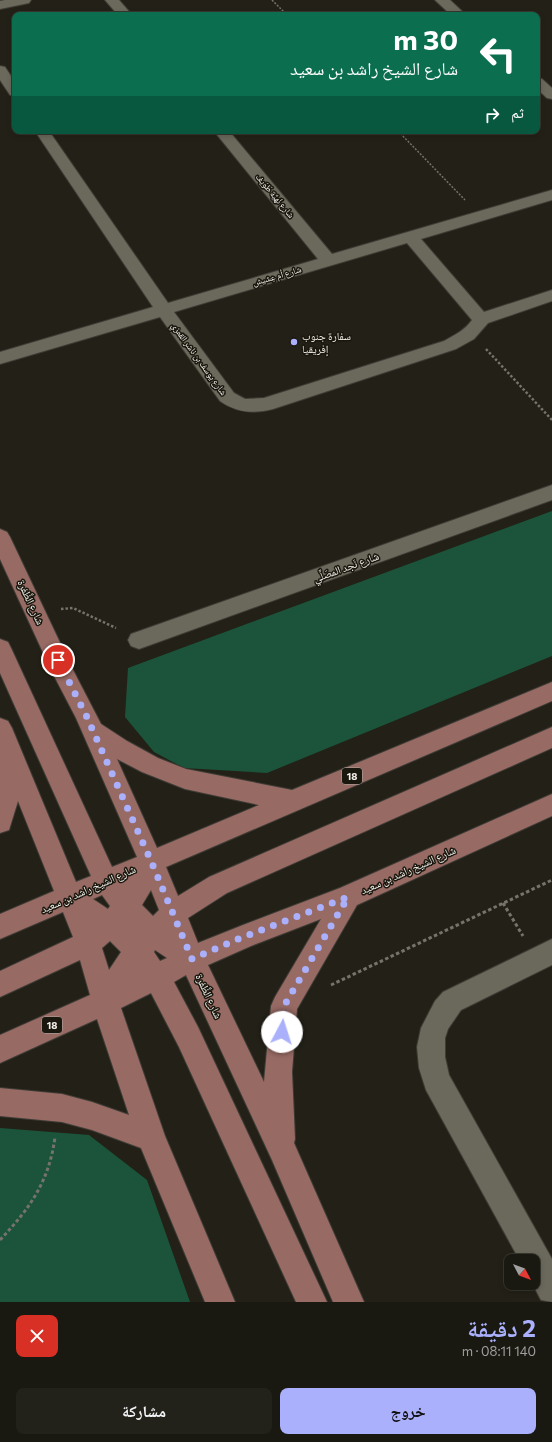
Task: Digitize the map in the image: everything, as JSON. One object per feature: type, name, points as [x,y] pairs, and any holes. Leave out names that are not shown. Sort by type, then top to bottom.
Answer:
[{"type":"main road","name":"شارع الظَّفرة","points":[[0,536],[64,672],[86,715],[151,861],[192,959],[282,1150],[349,1302]]},
{"type":"main road","points":[[0,648],[106,881],[125,936],[192,959]]},
{"type":"main road","name":"شارع الشيخ راشد بن سعيد","points":[[0,927],[151,861],[552,691]]},
{"type":"main road","points":[[0,728],[88,943],[105,1002],[151,1137],[220,1302]]},
{"type":"main road","points":[[91,729],[119,748],[150,765],[185,779],[292,801]]},
{"type":"main road","points":[[105,1002],[120,975],[146,942],[173,914],[218,885],[552,737]]},
{"type":"main road","points":[[0,822],[5,807],[12,757]]},
{"type":"main road","name":"شارع الشيخ راشد بن سعيد","points":[[0,1049],[105,1002],[192,959],[243,937],[348,897],[552,805]]},
{"type":"main road","points":[[0,984],[88,943],[118,916],[141,884],[151,861]]},
{"type":"main road","points":[[282,1150],[278,1072],[284,1006],[348,897]]},
{"type":"main road","points":[[69,898],[118,916]]},
{"type":"main road","points":[[146,942],[156,976],[187,1035],[312,1302]]},
{"type":"main road","points":[[0,1102],[62,1108],[92,1116],[151,1137]]},
{"type":"street","points":[[0,5],[24,0]]},
{"type":"street","points":[[112,0],[122,12]]},
{"type":"street","points":[[442,0],[456,12]]},
{"type":"street","points":[[0,70],[12,88]]},
{"type":"street","points":[[540,85],[552,95]]},
{"type":"street","name":"شارع يوسف بن ناشر القمزي","points":[[44,134],[163,309],[227,397],[235,404],[246,406],[266,404],[450,344],[467,336],[479,324],[552,295]]},
{"type":"street","name":"شارع نَهيَّة طَوَيف","points":[[223,134],[329,261]]},
{"type":"street","name":"شارع أم عِشيش","points":[[0,357],[552,195]]},
{"type":"street","points":[[410,237],[479,324]]},
{"type":"street","name":"شارع نَجد المصَلِّي","points":[[139,640],[552,492]]},
{"type":"street","points":[[545,955],[452,1001],[441,1013],[434,1028],[430,1050],[431,1062],[436,1080],[552,1289]]},
{"type":"path","points":[[272,0],[284,12]]},
{"type":"path","points":[[401,134],[480,216]]},
{"type":"path","points":[[479,324],[476,337],[479,342],[552,420]]},
{"type":"path","points":[[35,610],[73,608],[139,640]]},
{"type":"path","points":[[324,988],[552,880]]},
{"type":"path","points":[[503,903],[545,955]]},
{"type":"path","points":[[0,1240],[19,1220],[41,1187],[51,1163],[55,1136]]},
{"type":"green space","points":[[552,511],[552,656],[267,773],[184,768],[154,752],[125,717],[128,668]]},
{"type":"green space","points":[[0,1128],[89,1135],[147,1180],[190,1302],[0,1302]]},
{"type":"place","name":"سفارة جنوب إفريقيا","points":[[294,342]]},
{"type":"route","points":[[58,660],[86,715],[151,861],[192,959],[243,937],[348,897],[302,972],[284,1006],[282,1032]]}]
